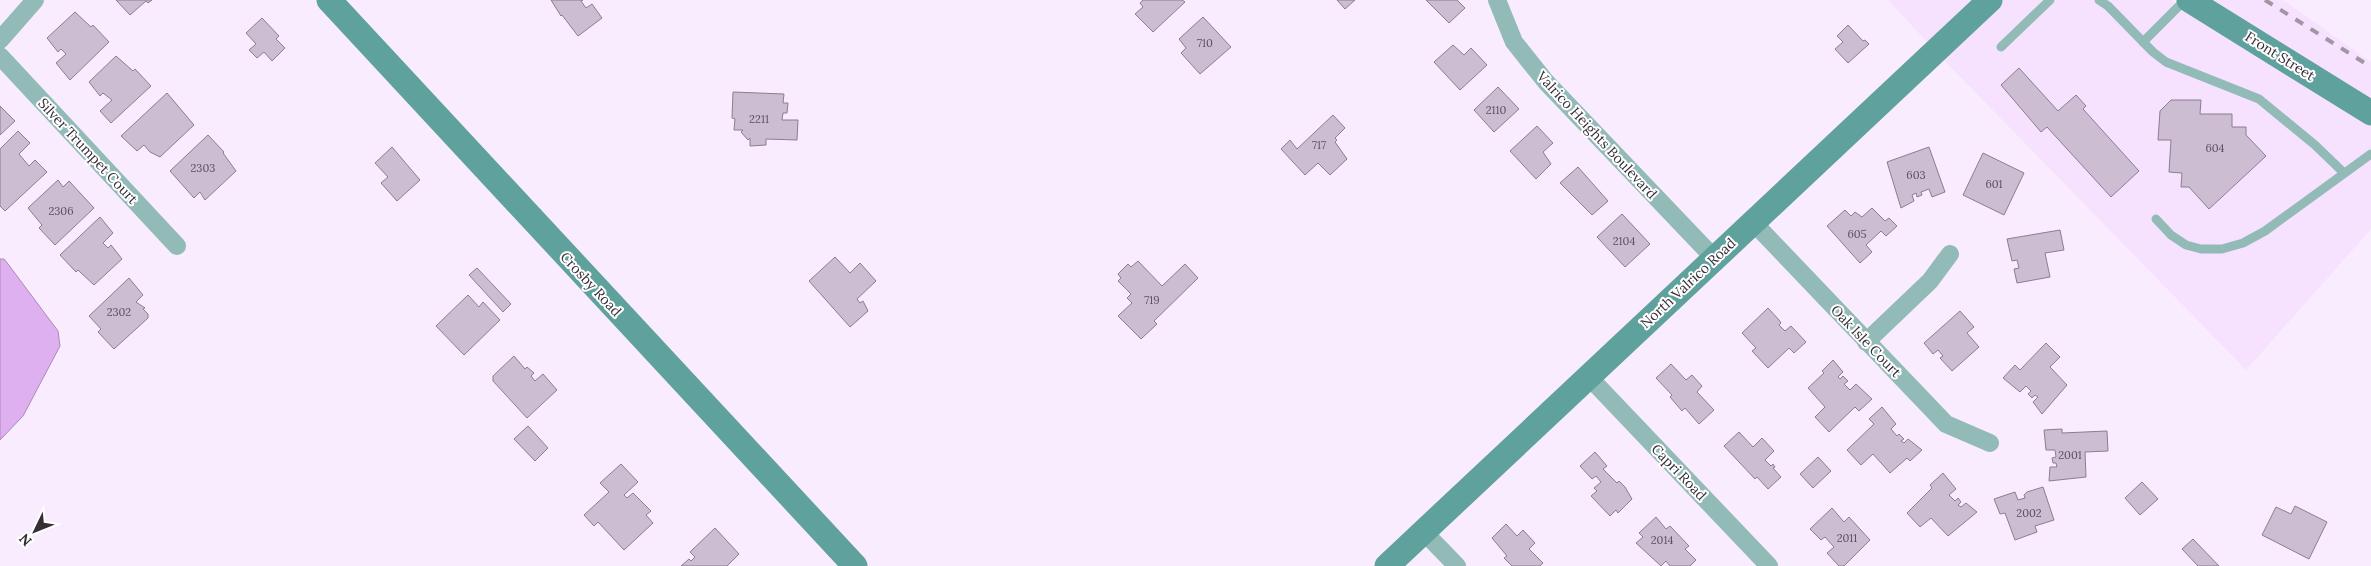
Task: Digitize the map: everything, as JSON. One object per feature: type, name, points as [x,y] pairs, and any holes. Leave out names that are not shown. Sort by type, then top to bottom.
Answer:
[{"type":"street","points":[[0,40],[35,0]]},
{"type":"street","name":"Crosby Road","points":[[329,0],[855,566]]},
{"type":"street","name":"Valrico Heights Boulevard","points":[[1497,0],[1514,42],[1546,82],[1714,258]]},
{"type":"street","name":"Front Street","points":[[2187,0],[2371,113]]},
{"type":"street","name":"North Valrico Road","points":[[1387,566],[1589,377],[1981,3]]},
{"type":"street","name":"Silver Trumpet Court","points":[[0,56],[177,246]]},
{"type":"street","name":"Oak Isle Court","points":[[1752,222],[1946,424],[1990,443]]},
{"type":"street","points":[[1866,342],[1930,282],[1950,254]]},
{"type":"street","name":"Capri Road","points":[[1589,377],[1769,566]]},
{"type":"street","points":[[1424,532],[1457,566]]},
{"type":"lane","points":[[2001,47],[2050,0]]},
{"type":"lane","points":[[2100,0],[2166,62],[2259,99],[2315,145],[2344,174]]},
{"type":"lane","points":[[2143,42],[2187,0]]},
{"type":"lane","points":[[2156,219],[2171,235],[2186,245],[2201,249],[2222,249],[2243,243],[2265,231],[2371,154]]},
{"type":"shaded area","points":[[1888,0],[1977,0],[1930,45]]},
{"type":"shaded area","points":[[2002,0],[2171,0],[2371,124],[2371,229],[2246,370],[1941,57]]},
{"type":"shaded area","points":[[2207,0],[2283,0],[2371,62],[2371,102]]},
{"type":"shaded area","points":[[0,259],[4,259],[58,331],[60,346],[23,416],[0,440]]},
{"type":"building","points":[[116,0],[152,0],[148,3],[146,1],[130,15]]},
{"type":"building","points":[[551,0],[583,0],[581,1],[586,8],[592,4],[602,18],[578,36],[561,16]]},
{"type":"building","points":[[1143,0],[1182,0],[1185,2],[1153,32],[1135,14],[1143,7],[1140,3]]},
{"type":"building","points":[[1337,0],[1355,0],[1345,9]]},
{"type":"building","points":[[1426,0],[1457,0],[1465,8],[1449,23]]},
{"type":"building","points":[[75,12],[91,27],[93,25],[109,42],[70,80],[56,63],[66,54],[61,49],[58,52],[47,38]]},
{"type":"building","points":[[1203,17],[1231,47],[1200,74],[1181,53],[1186,48],[1179,39]]},
{"type":"building","points":[[262,18],[279,36],[276,39],[285,48],[272,61],[264,52],[257,58],[249,50],[256,44],[246,33]]},
{"type":"building","points":[[1848,25],[1863,41],[1865,40],[1869,44],[1848,63],[1835,49],[1843,42],[1837,36]]},
{"type":"building","points":[[1453,45],[1464,55],[1471,48],[1487,65],[1460,90],[1434,62]]},
{"type":"building","points":[[116,56],[133,71],[135,69],[151,86],[111,123],[100,111],[112,100],[103,93],[100,96],[89,82]]},
{"type":"building","points":[[2019,68],[2058,111],[2076,95],[2086,106],[2083,109],[2139,171],[2111,197],[2047,127],[2041,132],[2001,85]]},
{"type":"building","points":[[1498,87],[1519,109],[1494,132],[1474,110]]},
{"type":"building","points":[[733,92],[784,94],[783,103],[788,103],[787,113],[783,113],[782,120],[798,120],[797,140],[766,139],[766,145],[750,146],[750,138],[748,140],[741,132],[743,130],[734,130],[735,119],[732,118]]},
{"type":"building","points":[[167,93],[194,125],[160,157],[150,152],[144,145],[137,151],[121,136]]},
{"type":"building","points":[[2171,100],[2201,100],[2200,114],[2232,114],[2232,127],[2246,127],[2246,135],[2266,156],[2209,209],[2189,187],[2181,187],[2182,173],[2169,172],[2171,140],[2158,140],[2160,111]]},
{"type":"building","points":[[0,106],[15,121],[0,135]]},
{"type":"building","points":[[1333,115],[1345,128],[1335,138],[1337,140],[1335,142],[1347,159],[1330,175],[1318,163],[1305,175],[1281,149],[1290,140],[1297,149]]},
{"type":"building","points":[[1537,126],[1553,143],[1543,152],[1551,164],[1536,179],[1510,151]]},
{"type":"building","points":[[18,131],[30,143],[19,154],[29,166],[35,160],[47,172],[5,211],[0,206],[0,149]]},
{"type":"building","points":[[208,135],[224,152],[236,171],[205,200],[200,192],[194,198],[170,171]]},
{"type":"building","points":[[392,147],[420,180],[397,201],[381,183],[388,177],[375,163]]},
{"type":"building","points":[[1929,147],[1945,192],[1932,197],[1929,189],[1921,192],[1922,195],[1917,197],[1916,193],[1912,195],[1914,201],[1901,208],[1887,162]]},
{"type":"building","points":[[1983,153],[2024,173],[2004,215],[1963,195]]},
{"type":"building","points":[[1578,167],[1608,201],[1592,215],[1560,183]]},
{"type":"building","points":[[58,180],[63,187],[69,181],[94,208],[55,245],[39,228],[42,225],[28,208]]},
{"type":"building","points":[[1872,208],[1885,221],[1889,218],[1897,226],[1886,236],[1881,231],[1866,245],[1872,252],[1860,263],[1827,226],[1845,210],[1851,216],[1855,212],[1862,217]]},
{"type":"building","points":[[1622,214],[1650,244],[1625,267],[1597,237]]},
{"type":"building","points":[[100,217],[113,233],[103,243],[108,248],[111,245],[122,259],[94,285],[78,270],[76,272],[60,255]]},
{"type":"building","points":[[2060,230],[2064,250],[2045,253],[2050,277],[2017,283],[2014,269],[2019,268],[2017,260],[2012,261],[2007,239]]},
{"type":"building","points":[[835,257],[850,273],[860,263],[876,281],[857,299],[860,303],[863,301],[868,311],[850,327],[809,281]]},
{"type":"building","points":[[1138,261],[1162,286],[1185,264],[1198,278],[1154,321],[1157,324],[1141,339],[1118,316],[1132,303],[1127,298],[1131,294],[1118,281],[1121,278],[1118,274],[1128,264],[1131,267]]},
{"type":"building","points":[[477,268],[511,304],[503,312],[469,275]]},
{"type":"building","points":[[129,278],[143,295],[136,302],[145,308],[143,309],[148,314],[148,318],[114,349],[98,332],[101,329],[89,316]]},
{"type":"building","points":[[468,295],[479,307],[483,302],[500,320],[464,355],[436,326]]},
{"type":"building","points":[[1768,308],[1779,320],[1781,323],[1779,325],[1785,331],[1791,326],[1806,342],[1794,353],[1789,348],[1768,368],[1752,351],[1756,348],[1742,333]]},
{"type":"building","points":[[1960,311],[1974,327],[1967,333],[1979,347],[1952,371],[1940,358],[1943,356],[1938,350],[1933,354],[1924,343]]},
{"type":"building","points":[[2046,343],[2060,357],[2050,367],[2067,385],[2042,414],[2033,402],[2038,397],[2035,395],[2032,398],[2028,394],[2031,391],[2026,386],[2020,392],[2003,378],[2015,365],[2020,370]]},
{"type":"building","points":[[514,356],[525,369],[527,367],[534,373],[531,376],[535,381],[543,374],[557,390],[527,418],[493,381],[493,376]]},
{"type":"building","points":[[1833,360],[1843,372],[1838,377],[1840,379],[1843,376],[1848,381],[1844,384],[1850,390],[1856,384],[1872,399],[1859,411],[1855,407],[1829,432],[1815,417],[1825,407],[1808,388],[1824,373],[1822,371]]},
{"type":"building","points":[[1671,364],[1686,380],[1692,375],[1702,386],[1697,392],[1714,410],[1699,424],[1685,408],[1682,411],[1670,397],[1672,395],[1656,378]]},
{"type":"building","points":[[1882,407],[1896,424],[1891,429],[1897,436],[1899,434],[1904,439],[1901,441],[1904,443],[1908,439],[1922,450],[1910,461],[1907,458],[1890,473],[1873,454],[1861,465],[1847,450],[1874,424],[1869,419]]},
{"type":"building","points":[[528,426],[548,448],[535,461],[514,439]]},
{"type":"building","points":[[2062,429],[2062,433],[2107,431],[2108,451],[2085,452],[2086,477],[2049,481],[2050,467],[2057,467],[2056,463],[2053,463],[2052,458],[2056,457],[2055,450],[2046,450],[2044,430]]},
{"type":"building","points":[[1739,432],[1753,447],[1762,438],[1774,451],[1765,460],[1771,466],[1773,464],[1775,467],[1773,468],[1781,477],[1768,489],[1757,477],[1755,479],[1724,446]]},
{"type":"building","points":[[1595,452],[1607,466],[1603,469],[1617,483],[1619,481],[1625,487],[1632,499],[1618,513],[1616,510],[1610,516],[1591,496],[1597,491],[1594,488],[1601,482],[1596,476],[1592,479],[1580,466]]},
{"type":"building","points":[[1818,457],[1831,471],[1813,488],[1800,474]]},
{"type":"building","points":[[621,464],[638,482],[624,495],[627,498],[633,493],[651,511],[646,515],[653,523],[624,550],[598,522],[594,526],[584,515],[609,492],[600,483]]},
{"type":"building","points":[[1943,473],[1956,489],[1949,495],[1955,501],[1958,498],[1961,502],[1958,505],[1961,507],[1966,503],[1977,512],[1948,536],[1931,518],[1920,527],[1907,513],[1932,488],[1930,485]]},
{"type":"building","points":[[2142,482],[2158,499],[2140,515],[2125,498]]},
{"type":"building","points":[[2043,487],[2054,520],[2035,526],[2037,532],[2015,540],[2005,513],[2000,514],[1994,499],[2015,492],[2018,500],[2025,498],[2024,495],[2027,492]]},
{"type":"building","points":[[2295,506],[2327,522],[2309,559],[2262,535],[2276,507],[2291,514]]},
{"type":"building","points":[[1832,508],[1844,522],[1849,517],[1870,540],[1844,566],[1839,566],[1827,553],[1834,547],[1825,537],[1821,540],[1810,529]]},
{"type":"building","points":[[1656,517],[1666,529],[1670,526],[1689,546],[1685,549],[1696,560],[1690,566],[1670,566],[1666,561],[1661,566],[1636,543],[1643,537],[1639,533]]},
{"type":"building","points":[[1506,524],[1517,536],[1523,530],[1535,543],[1529,549],[1543,563],[1540,566],[1512,566],[1504,558],[1507,556],[1492,538]]},
{"type":"building","points":[[715,528],[739,554],[727,566],[681,566],[689,559],[691,561],[695,557],[690,552]]},
{"type":"building","points":[[2193,539],[2219,566],[2198,566],[2182,549]]},
{"type":"railway","points":[[2265,0],[2371,67]]}]
